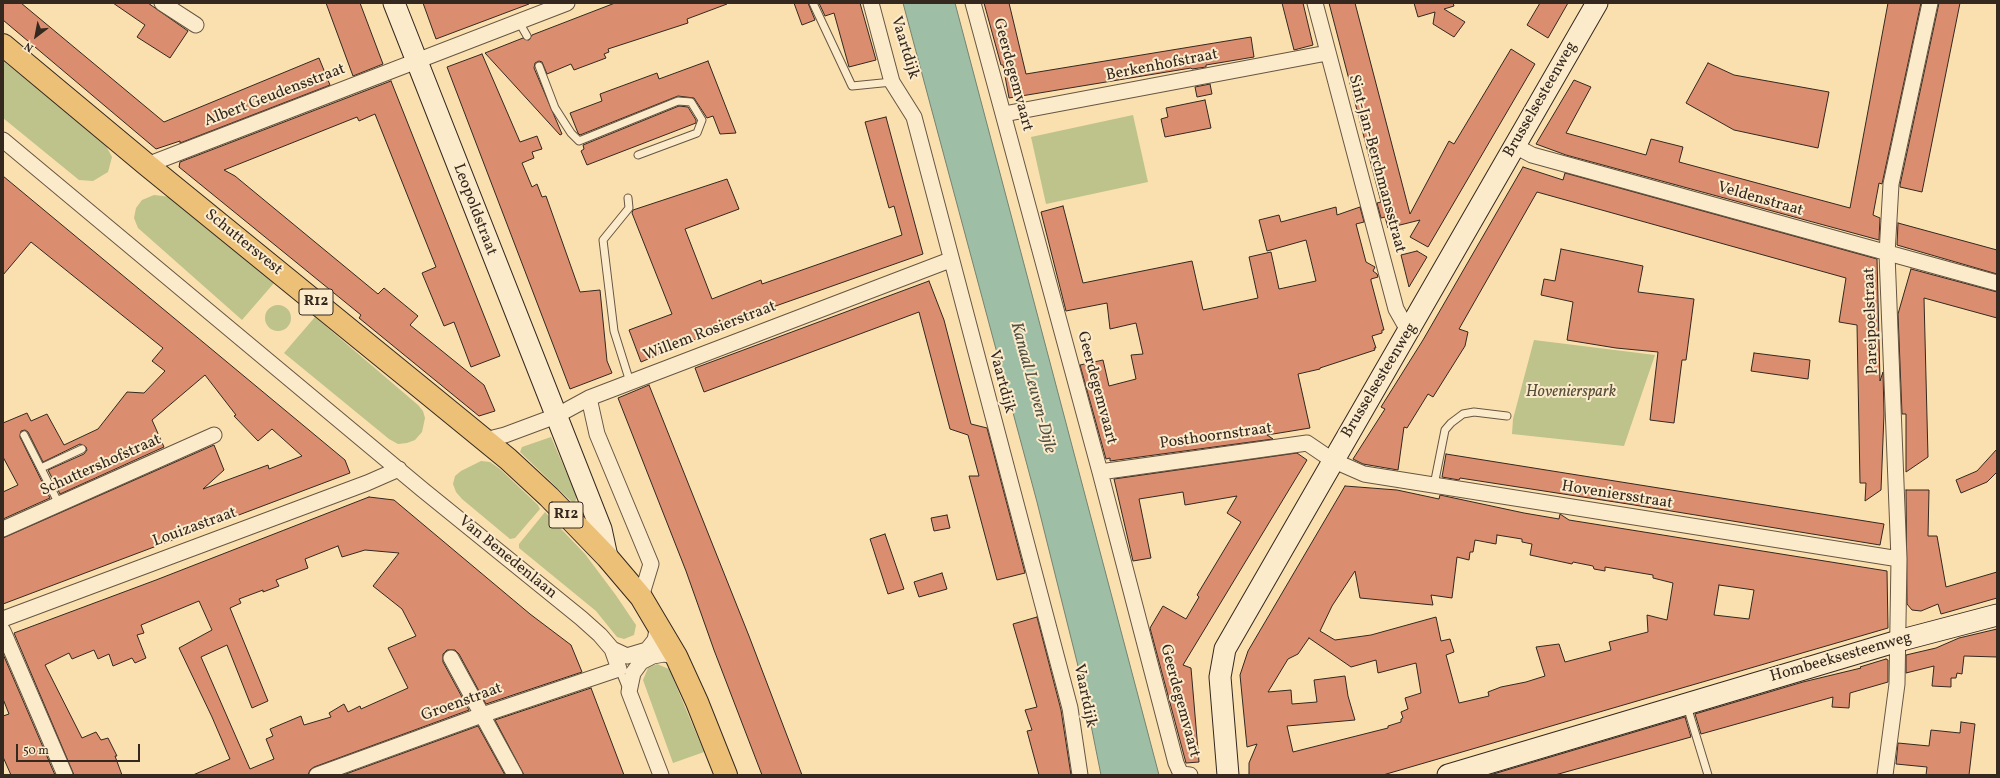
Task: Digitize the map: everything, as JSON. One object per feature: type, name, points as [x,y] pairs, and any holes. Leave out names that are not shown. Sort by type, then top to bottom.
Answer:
[{"type":"main road","name":"Leopoldstraat","points":[[394,3],[556,416]]},
{"type":"main road","name":"Brusselsesteenweg","points":[[1228,775],[1220,677],[1225,649],[1332,460],[1409,332],[1597,3]]},
{"type":"main road","name":"Schuttersvest","points":[[3,45],[147,165],[485,440]]},
{"type":"main road","points":[[556,416],[601,529],[607,557]]},
{"type":"main road","name":"R12","points":[[485,440],[548,497],[607,557],[641,597],[676,656],[697,702],[726,775]]},
{"type":"main road","name":"Hombeeksesteenweg","points":[[1450,775],[1898,641],[1997,615]]},
{"type":"street","points":[[162,3],[196,25]]},
{"type":"street","name":"Albert Geudensstraat","points":[[147,165],[567,3]]},
{"type":"street","name":"Vaartdijk","points":[[871,3],[892,82],[914,117],[950,260],[1070,708],[1080,775]]},
{"type":"street","name":"Geerdegemvaart","points":[[973,3],[1100,472],[1176,763],[1181,774],[1190,775]]},
{"type":"street","name":"Sint-Jan-Berchmansstraat","points":[[1315,3],[1396,309],[1409,332]]},
{"type":"street","name":"Pareipoelstraat","points":[[1885,775],[1897,684],[1899,559],[1887,254],[1891,184],[1930,3]]},
{"type":"street","name":"Berkenhofstraat","points":[[1004,114],[1327,53]]},
{"type":"street","points":[[3,140],[399,469]]},
{"type":"street","name":"Veldenstraat","points":[[1515,146],[1532,155],[1887,254],[1997,283]]},
{"type":"street","name":"Willem Rosierstraat","points":[[485,440],[505,435],[556,416],[589,398],[950,260]]},
{"type":"street","points":[[589,398],[597,434],[651,564],[641,597]]},
{"type":"street","name":"Schuttershofstraat","points":[[3,529],[214,435]]},
{"type":"street","name":"Posthoornstraat","points":[[1100,472],[1307,443],[1332,460]]},
{"type":"street","name":"Hoveniersstraat","points":[[1332,460],[1364,474],[1899,559]]},
{"type":"street","name":"Louizastraat","points":[[3,619],[368,483],[399,469]]},
{"type":"street","name":"Van Benedenlaan","points":[[399,469],[600,635],[612,649],[619,669]]},
{"type":"street","points":[[612,649],[626,656],[647,650],[655,640],[658,624]]},
{"type":"street","points":[[3,631],[65,775]]},
{"type":"street","points":[[629,692],[633,673],[641,662],[653,656],[664,654],[676,656]]},
{"type":"street","points":[[451,658],[515,775]]},
{"type":"street","name":"Groenstraat","points":[[317,775],[482,715],[619,669]]},
{"type":"street","name":"Van Benedenlaan","points":[[629,692],[661,775]]},
{"type":"lane","points":[[813,3],[852,86],[892,82]]},
{"type":"lane","points":[[519,22],[527,36]]},
{"type":"lane","points":[[538,66],[555,108],[571,133],[579,141],[678,102],[691,102],[702,120],[697,133],[638,156]]},
{"type":"lane","points":[[628,198],[629,208],[603,240],[614,331],[630,382]]},
{"type":"lane","points":[[1434,485],[1445,430],[1451,423],[1463,414],[1474,412],[1507,416]]},
{"type":"lane","points":[[24,435],[59,504]]},
{"type":"lane","points":[[41,468],[82,449]]},
{"type":"lane","name":"Van Benedenlaan","points":[[619,669],[629,692]]},
{"type":"lane","points":[[1686,704],[1708,775]]},
{"type":"green space","points":[[3,61],[103,140],[112,157],[108,172],[93,181],[79,180],[3,118]]},
{"type":"green space","points":[[1133,115],[1148,182],[1046,204],[1031,137]]},
{"type":"green space","points":[[154,195],[171,197],[274,283],[242,320],[138,228],[134,218],[136,208],[142,200]]},
{"type":"green space","points":[[278,305],[287,309],[291,318],[287,327],[278,331],[269,327],[265,318],[269,309]]},
{"type":"green space","points":[[315,317],[418,405],[423,411],[425,418],[422,432],[415,440],[398,444],[389,439],[284,353]]},
{"type":"green space","name":"Hovenierspark","points":[[1534,340],[1655,355],[1624,446],[1512,434],[1513,419]]},
{"type":"green space","points":[[551,437],[577,497],[575,502],[572,502],[520,452],[522,447]]},
{"type":"green space","points":[[481,461],[490,462],[500,469],[538,505],[540,509],[515,538],[510,539],[462,499],[456,492],[453,484],[455,476],[461,471]]},
{"type":"green space","points":[[545,512],[585,554],[615,594],[636,625],[634,635],[624,639],[617,637],[596,611],[519,548],[519,544]]},
{"type":"green space","points":[[657,664],[669,669],[704,752],[673,763],[643,680],[648,668]]},
{"type":"water","name":"Kanaal Leuven-Dijle","points":[[903,3],[955,3],[1159,775],[1101,775],[1084,690],[1037,502]]},
{"type":"building","points":[[3,3],[21,3],[164,122],[319,58],[330,85],[180,143],[180,141],[156,149],[3,20]]},
{"type":"building","points":[[113,3],[148,3],[188,31],[170,58],[137,37],[145,25]]},
{"type":"building","points":[[326,3],[360,3],[383,64],[353,76]]},
{"type":"building","points":[[423,3],[529,3],[529,4],[436,39]]},
{"type":"building","points":[[615,3],[727,4],[687,19],[688,23],[608,49],[609,52],[604,54],[606,58],[574,70],[571,64],[547,74],[542,62],[539,61],[535,63],[534,68],[562,134],[560,135],[485,53],[523,38],[529,40],[532,35]]},
{"type":"building","points":[[794,3],[808,3],[815,20],[802,25]]},
{"type":"building","points":[[819,3],[860,3],[876,60],[849,67],[834,13],[825,16]]},
{"type":"building","points":[[984,3],[1009,3],[1026,74],[1251,37],[1254,57],[1206,65],[1206,67],[1191,68],[1009,98],[1003,65],[1001,65]]},
{"type":"building","points":[[1282,3],[1303,3],[1313,45],[1294,50]]},
{"type":"building","points":[[1329,3],[1355,3],[1410,214],[1449,141],[1454,144],[1511,49],[1535,64],[1428,247],[1410,237],[1420,220],[1388,228],[1385,217],[1381,218],[1377,203],[1381,202]]},
{"type":"building","points":[[1414,3],[1453,3],[1454,6],[1444,9],[1465,22],[1454,37],[1433,24],[1435,12],[1418,17]]},
{"type":"building","points":[[1540,3],[1568,3],[1548,38],[1527,25]]},
{"type":"building","points":[[1888,3],[1921,3],[1882,184],[1879,183],[1873,215],[1880,218],[1879,240],[1566,155],[1536,144],[1574,80],[1591,87],[1566,133],[1646,155],[1651,139],[1683,147],[1679,162],[1850,208]]},
{"type":"building","points":[[1939,3],[1960,3],[1922,192],[1900,187],[1900,185]]},
{"type":"building","points":[[482,54],[520,142],[537,136],[542,149],[532,152],[534,158],[522,163],[532,187],[537,184],[542,197],[546,196],[580,292],[600,290],[607,361],[612,373],[570,389],[447,67]]},
{"type":"building","points":[[708,61],[736,133],[720,134],[713,116],[707,118],[694,98],[678,96],[580,135],[578,133],[570,113],[602,101],[600,94],[657,73],[659,79]]},
{"type":"building","points":[[1708,63],[1734,75],[1829,92],[1818,148],[1734,130],[1686,103]]},
{"type":"building","points":[[391,81],[500,356],[471,367],[454,322],[444,326],[422,273],[436,267],[375,114],[359,121],[357,117],[224,170],[235,176],[378,294],[384,288],[418,316],[410,325],[484,385],[495,411],[479,416],[359,318],[361,315],[179,167],[180,162]]},
{"type":"building","points":[[1210,84],[1212,94],[1197,97],[1195,87]]},
{"type":"building","points":[[1205,100],[1211,128],[1165,137],[1161,119],[1168,117],[1166,108]]},
{"type":"building","points":[[679,106],[688,107],[696,120],[696,123],[587,165],[581,151],[584,149],[583,145]]},
{"type":"building","points":[[886,117],[923,254],[770,308],[641,362],[629,330],[672,314],[632,213],[633,210],[727,179],[739,209],[685,229],[712,299],[761,280],[762,284],[902,235],[894,206],[889,208],[865,122]]},
{"type":"building","points":[[1523,167],[1563,180],[1565,173],[1877,259],[1880,381],[1883,372],[1884,414],[1881,490],[1865,501],[1866,483],[1860,483],[1857,325],[1839,322],[1846,278],[1537,192],[1459,329],[1468,332],[1465,346],[1433,397],[1428,394],[1407,428],[1404,427],[1398,470],[1363,464],[1353,459],[1385,409],[1381,407],[1423,340]]},
{"type":"building","points":[[3,176],[345,460],[350,473],[3,604],[3,538],[214,445],[224,470],[203,489],[268,465],[269,469],[302,456],[272,429],[258,441],[234,416],[236,415],[205,375],[152,420],[164,447],[60,494],[48,470],[84,454],[87,450],[86,447],[80,444],[43,462],[28,432],[25,430],[21,431],[20,437],[50,498],[3,519],[3,492],[18,485],[3,457],[3,423],[27,413],[31,421],[47,414],[64,445],[98,429],[127,392],[144,393],[165,371],[152,361],[163,348],[31,242],[3,275]]},
{"type":"building","points":[[1063,206],[1083,283],[1192,261],[1203,310],[1258,298],[1249,257],[1271,252],[1279,289],[1316,281],[1306,240],[1267,251],[1259,220],[1279,215],[1281,222],[1336,207],[1337,215],[1360,207],[1364,222],[1356,224],[1366,262],[1375,267],[1373,271],[1378,277],[1371,279],[1371,281],[1384,330],[1382,330],[1382,333],[1372,336],[1376,348],[1374,348],[1375,350],[1320,369],[1298,374],[1310,428],[1267,435],[1273,439],[1110,461],[1110,458],[1106,459],[1080,365],[1103,360],[1109,386],[1136,379],[1131,355],[1143,354],[1136,323],[1110,329],[1107,303],[1066,311],[1041,212]]},
{"type":"building","points":[[1898,223],[1997,250],[1997,274],[1897,245]]},
{"type":"building","points":[[1561,249],[1643,266],[1638,292],[1694,299],[1686,360],[1682,360],[1674,423],[1650,420],[1658,352],[1616,348],[1567,340],[1573,302],[1541,295],[1544,279],[1555,281]]},
{"type":"building","points":[[1417,251],[1427,257],[1409,287],[1401,255]]},
{"type":"building","points":[[1911,269],[1997,292],[1997,318],[1924,298],[1928,457],[1906,472],[1906,414],[1902,414],[1898,314]]},
{"type":"building","points":[[929,281],[944,320],[971,424],[987,428],[1025,573],[997,580],[969,476],[979,476],[968,435],[950,429],[919,312],[704,392],[695,368]]},
{"type":"building","points":[[1754,353],[1810,360],[1808,379],[1751,371]]},
{"type":"building","points":[[649,385],[749,636],[802,775],[762,775],[714,650],[686,571],[618,398]]},
{"type":"building","points":[[1997,449],[1997,472],[1987,482],[1961,493],[1956,480],[1977,471]]},
{"type":"building","points":[[1297,453],[1307,460],[1183,665],[1191,668],[1199,762],[1186,763],[1150,628],[1163,606],[1186,619],[1199,597],[1197,595],[1241,522],[1227,513],[1237,496],[1185,505],[1183,492],[1139,499],[1151,558],[1133,561],[1114,479]]},
{"type":"building","points":[[1446,454],[1884,524],[1880,545],[1460,478],[1459,480],[1442,477]]},
{"type":"building","points":[[1345,486],[1397,490],[1439,499],[1440,495],[1559,519],[1560,514],[1569,520],[1887,571],[1888,628],[1383,775],[1249,775],[1249,763],[1257,744],[1247,747],[1240,675],[1248,651]],"holes":[[[1497,535],[1522,539],[1522,542],[1532,544],[1530,555],[1572,564],[1573,562],[1593,566],[1594,569],[1605,571],[1605,567],[1653,575],[1653,578],[1673,583],[1667,620],[1647,615],[1648,632],[1609,642],[1611,650],[1565,662],[1559,644],[1536,647],[1545,676],[1526,682],[1501,687],[1488,692],[1489,696],[1459,703],[1446,655],[1454,652],[1450,639],[1441,641],[1436,617],[1371,635],[1335,640],[1320,631],[1332,606],[1355,571],[1360,598],[1433,605],[1431,595],[1452,598],[1457,557],[1469,560],[1470,552],[1473,552],[1475,540],[1496,544]],[[1719,585],[1754,590],[1749,619],[1714,615]],[[1309,638],[1351,667],[1376,660],[1378,673],[1416,663],[1421,693],[1405,698],[1408,709],[1401,712],[1403,718],[1401,719],[1401,722],[1388,726],[1388,728],[1293,752],[1287,726],[1355,720],[1348,696],[1345,676],[1314,680],[1317,702],[1292,704],[1291,690],[1268,692],[1288,659],[1298,654]]]},
{"type":"building","points":[[1906,490],[1929,490],[1928,536],[1937,536],[1946,587],[1997,572],[1997,598],[1941,614],[1938,604],[1921,611],[1912,610],[1907,604]]},
{"type":"building","points":[[369,497],[394,500],[530,614],[571,645],[582,672],[486,704],[459,654],[455,650],[447,650],[443,654],[443,662],[469,710],[314,767],[310,770],[308,775],[193,775],[230,759],[179,648],[212,630],[199,601],[141,625],[144,633],[137,635],[146,658],[135,663],[132,658],[113,666],[109,654],[98,659],[94,650],[72,659],[69,653],[45,665],[82,738],[96,732],[101,740],[108,738],[117,756],[115,756],[122,775],[74,775],[14,633],[156,580]],"holes":[[[338,546],[342,557],[365,550],[399,553],[373,586],[402,609],[416,636],[388,648],[408,688],[361,709],[360,706],[348,712],[344,704],[329,713],[331,717],[304,725],[301,716],[270,729],[273,736],[266,739],[274,759],[250,769],[201,657],[227,645],[252,708],[268,701],[230,608],[241,603],[239,599],[279,586],[276,580],[308,568],[305,559]]]},
{"type":"building","points":[[947,515],[950,528],[934,531],[931,518]]},
{"type":"building","points":[[885,534],[904,589],[888,594],[870,539]]},
{"type":"building","points":[[942,573],[947,589],[919,597],[914,582]]},
{"type":"building","points":[[1037,617],[1061,710],[1071,775],[1039,775],[1027,731],[1032,730],[1025,710],[1037,707],[1013,624]]},
{"type":"building","points":[[1997,629],[1997,657],[1964,656],[1962,674],[1957,673],[1956,678],[1951,678],[1951,687],[1932,686],[1934,666],[1906,673],[1906,655],[1936,648],[1959,638]]},
{"type":"building","points":[[3,654],[55,775],[11,775],[3,757],[3,716],[9,714],[3,699]]},
{"type":"building","points":[[1886,659],[1888,660],[1888,682],[1850,693],[1849,708],[1832,707],[1833,697],[1701,734],[1695,714],[1803,682],[1861,668],[1860,667]]},
{"type":"building","points":[[591,688],[624,775],[524,775],[495,720]]},
{"type":"building","points":[[1685,717],[1691,737],[1555,775],[1490,775]]},
{"type":"building","points":[[1961,722],[1975,724],[1969,775],[1926,775],[1927,767],[1896,764],[1898,743],[1929,746],[1931,730],[1960,733]]},
{"type":"building","points":[[478,726],[505,775],[343,775]]}]
